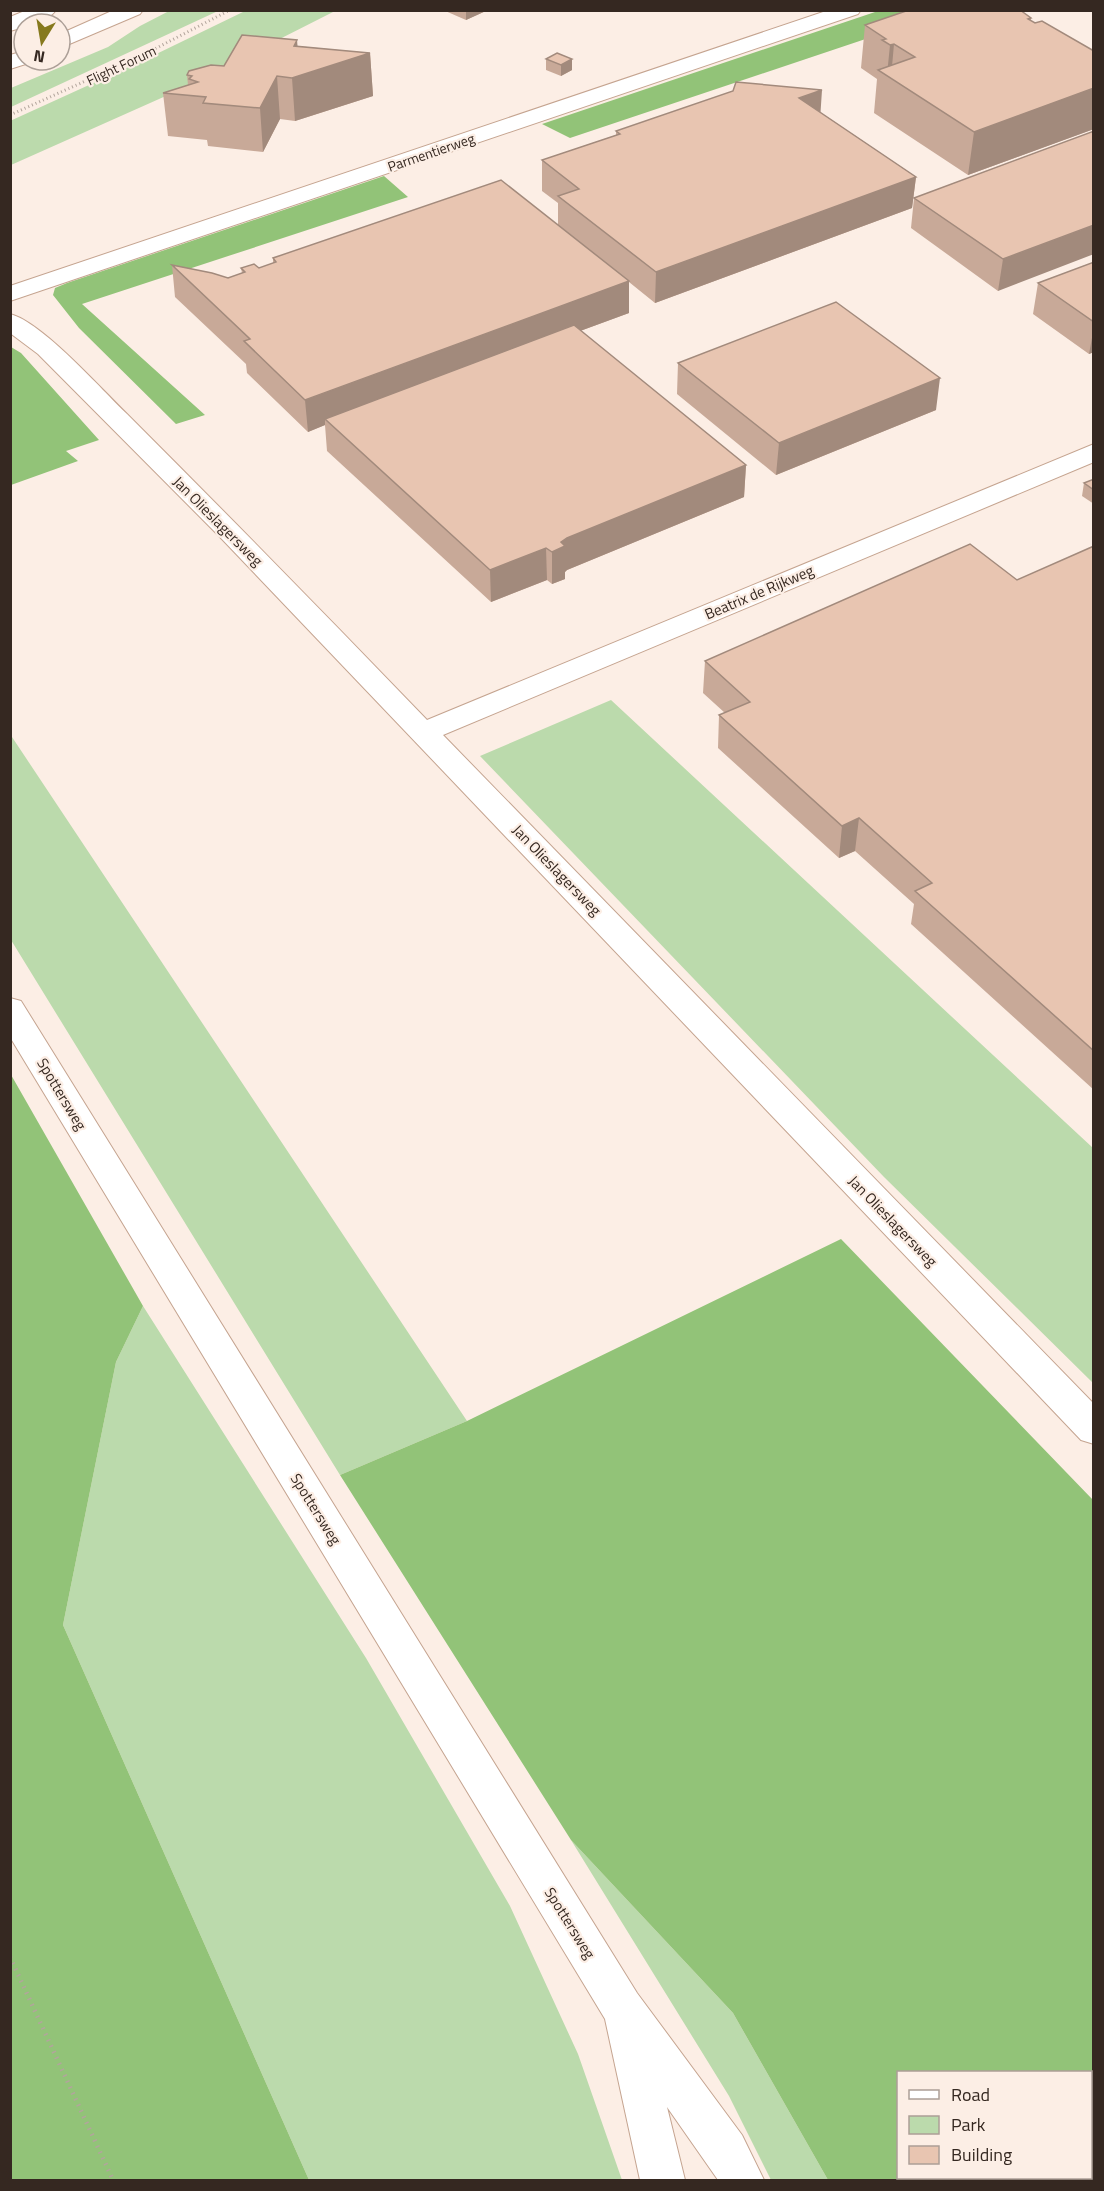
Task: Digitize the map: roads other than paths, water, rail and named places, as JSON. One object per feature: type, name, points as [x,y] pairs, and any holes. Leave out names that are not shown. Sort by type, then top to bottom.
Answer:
[{"type":"street","points":[[10,25],[46,10]]},
{"type":"street","points":[[72,37],[133,10]]},
{"type":"street","name":"Parmentierweg","points":[[10,294],[852,10]]},
{"type":"street","name":"Jan Olieslagersweg","points":[[10,321],[55,357],[424,732],[1094,1429]]},
{"type":"street","name":"Beatrix de Rijkweg","points":[[424,732],[1094,452]]},
{"type":"street","name":"Spottersweg","points":[[10,1009],[622,2008],[726,2151],[742,2181]]},
{"type":"street","name":"Spottersweg","points":[[622,2008],[662,2181]]}]
